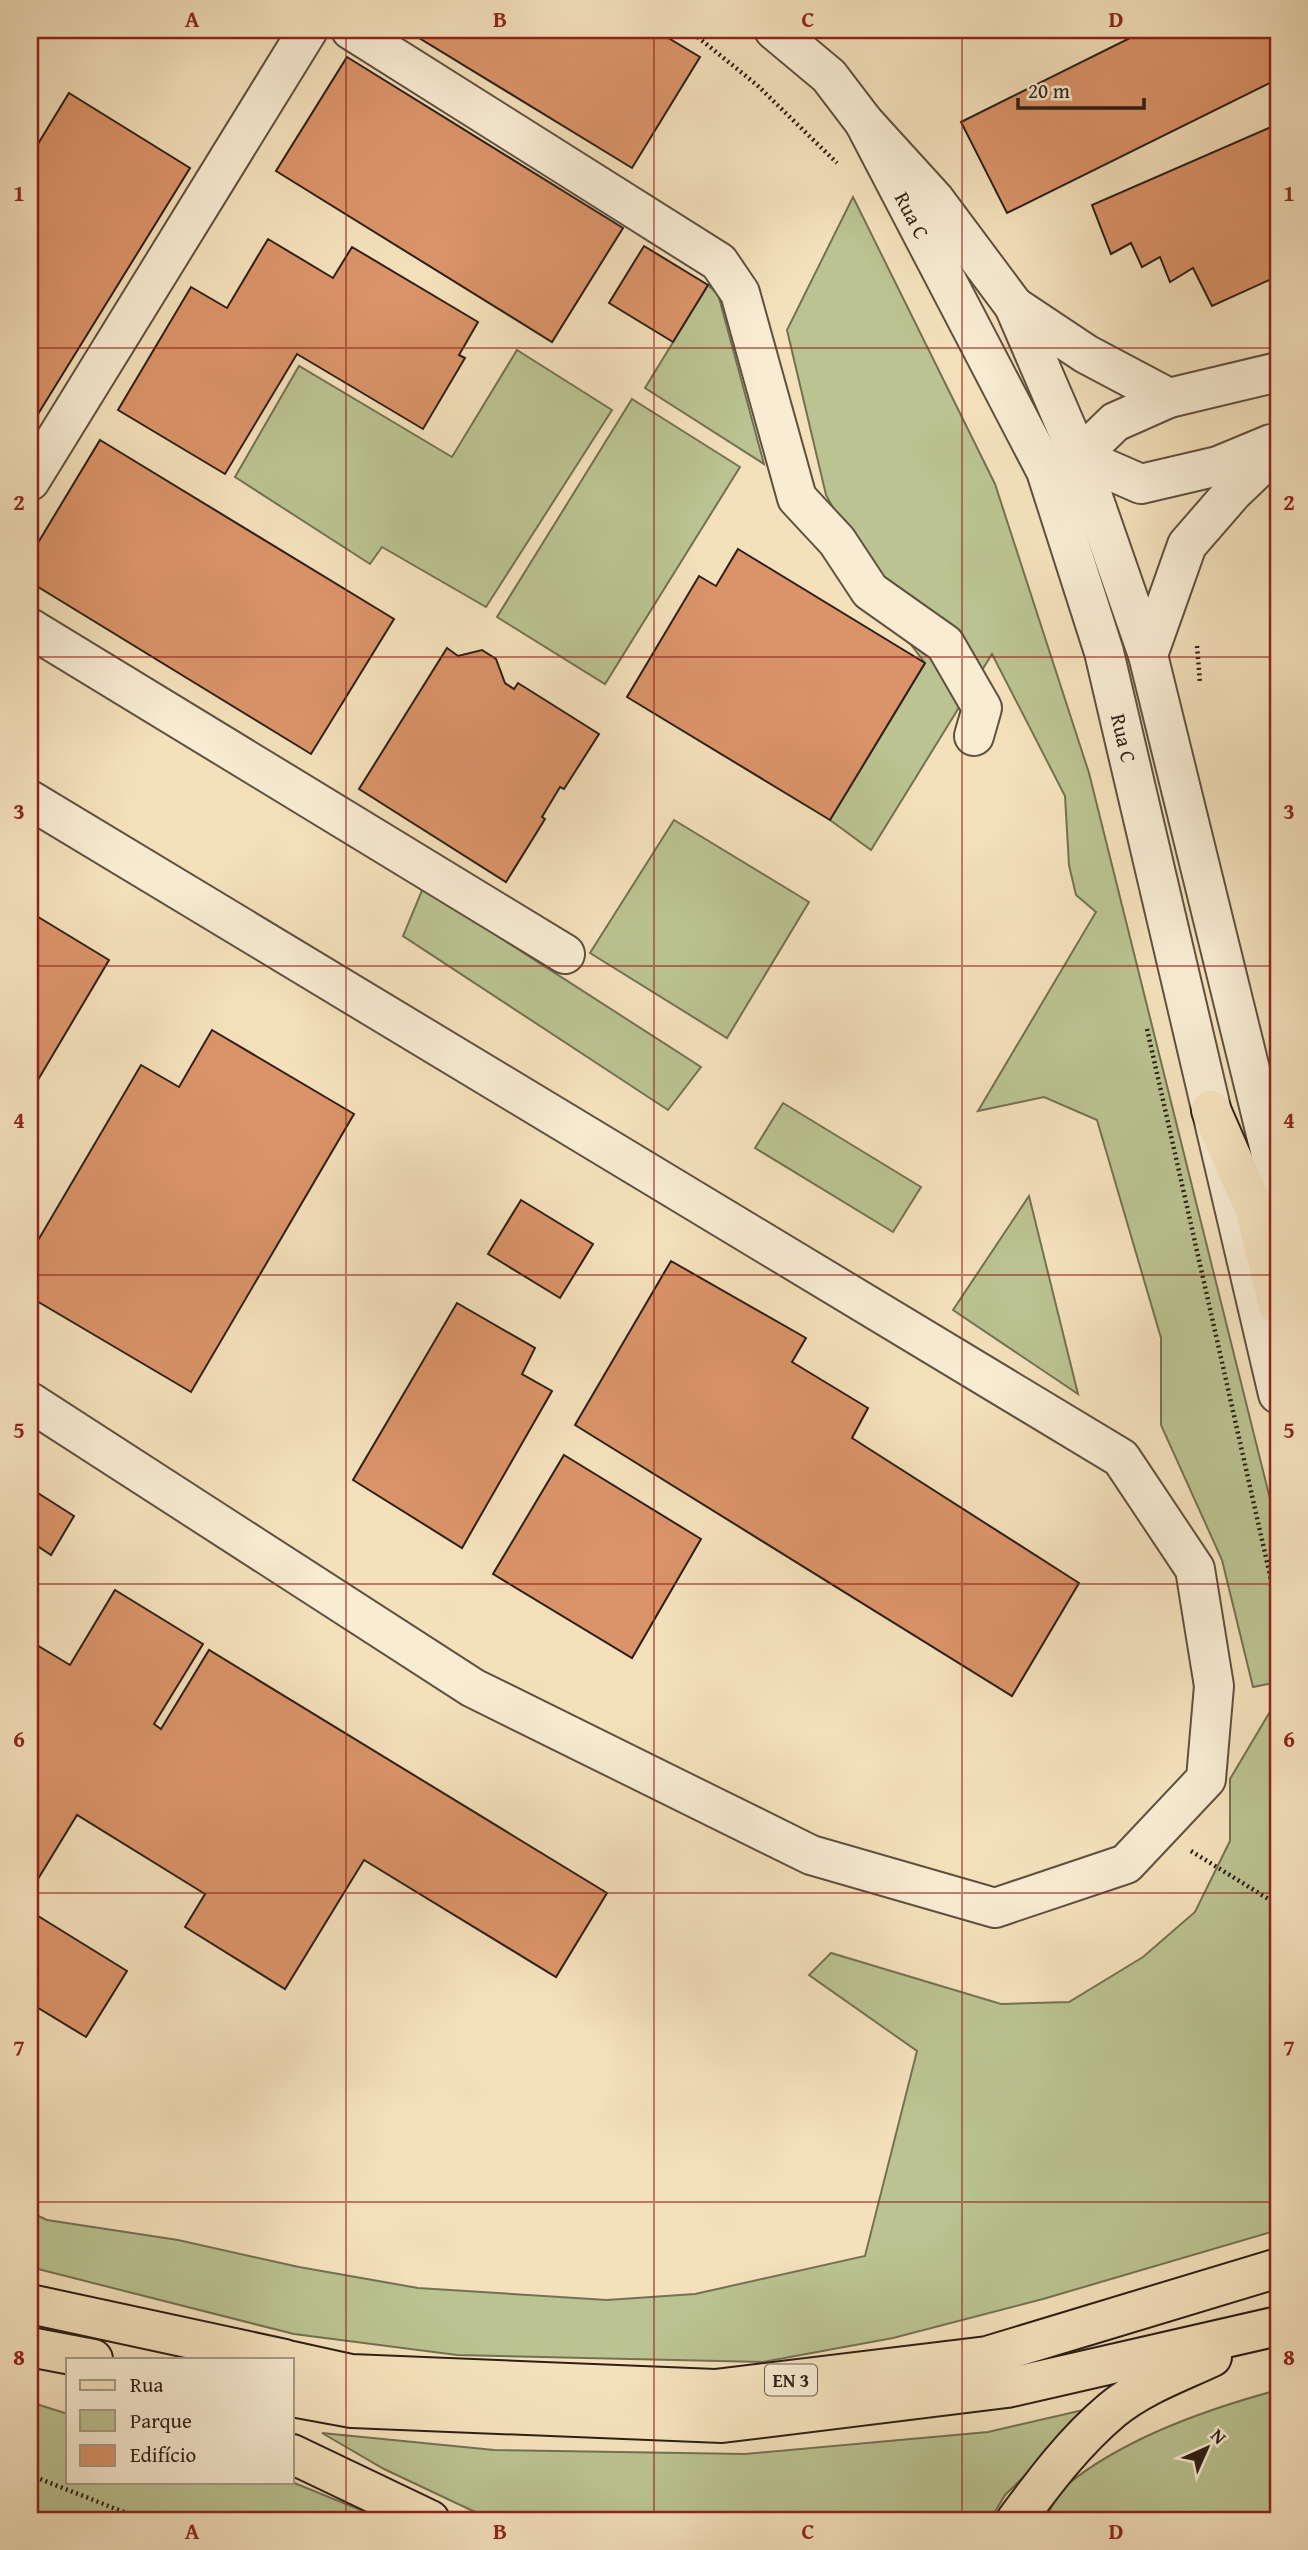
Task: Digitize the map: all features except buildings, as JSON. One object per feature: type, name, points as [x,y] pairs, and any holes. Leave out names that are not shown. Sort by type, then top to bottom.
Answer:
[{"type":"main road","points":[[1210,1110],[1254,1208],[1278,1305]]},
{"type":"main road","name":"EN 3","points":[[294,2361],[351,2374],[715,2389],[988,2356],[1278,2268]]},
{"type":"main road","points":[[30,2304],[280,2358]]},
{"type":"main road","points":[[1016,2520],[1063,2456],[1113,2410],[1142,2390],[1276,2326]]},
{"type":"main road","name":"EN 3","points":[[294,2397],[352,2409],[722,2423],[1007,2388],[1276,2326]]},
{"type":"main road","points":[[30,2347],[88,2358]]},
{"type":"main road","points":[[30,2357],[66,2370]]},
{"type":"main road","points":[[294,2455],[430,2520]]},
{"type":"street","points":[[30,481],[308,30]]},
{"type":"street","points":[[351,30],[719,262],[740,293],[797,498],[837,541],[870,591],[945,644],[982,708],[974,736]]},
{"type":"street","name":"Rua C","points":[[774,30],[829,76],[864,122],[935,200],[1014,306],[1062,464],[1278,1394]]},
{"type":"street","name":"Rua C","points":[[864,122],[1062,464],[1148,654],[1278,1183]]},
{"type":"street","points":[[1014,306],[1086,354],[1169,397]]},
{"type":"street","points":[[1062,464],[1115,422],[1169,397],[1278,372]]},
{"type":"street","points":[[1062,464],[1141,485],[1218,466],[1278,441]]},
{"type":"street","points":[[1148,654],[1187,545],[1233,492],[1278,449]]},
{"type":"street","points":[[30,628],[565,954]]},
{"type":"street","points":[[30,800],[1121,1458],[1195,1569],[1214,1686],[1206,1780],[1126,1864],[995,1908],[811,1855],[472,1688],[30,1402]]},
{"type":"path","points":[[689,30],[757,85],[841,167]]},
{"type":"path","points":[[1196,640],[1201,692]]},
{"type":"path","points":[[1146,1025],[1278,1611]]},
{"type":"path","points":[[1158,1830],[1278,1905]]},
{"type":"path","points":[[30,2475],[144,2520]]},
{"type":"green space","points":[[853,197],[995,484],[1089,773],[1278,1531],[1278,1682],[1253,1687],[1222,1560],[1161,1425],[1161,1338],[1097,1120],[1044,1097],[978,1111],[1096,912],[1076,895],[1069,865],[1065,796],[992,654],[871,850],[830,820],[925,663],[902,633],[826,495],[787,330]]},
{"type":"green space","points":[[708,285],[718,294],[764,464],[645,388]]},
{"type":"green space","points":[[517,350],[612,410],[486,607],[382,547],[370,564],[235,477],[299,366],[452,457]]},
{"type":"green space","points":[[632,399],[740,467],[605,684],[497,617]]},
{"type":"green space","points":[[674,820],[809,902],[727,1038],[590,953]]},
{"type":"green space","points":[[423,888],[701,1067],[668,1110],[403,936]]},
{"type":"green space","points":[[783,1103],[921,1187],[893,1232],[755,1148]]},
{"type":"green space","points":[[1029,1196],[1078,1394],[953,1310]]},
{"type":"green space","points":[[1271,1710],[1278,1741],[1278,2230],[1043,2299],[893,2338],[763,2362],[457,2355],[294,2334],[30,2267],[30,2212],[47,2220],[178,2240],[299,2267],[418,2288],[607,2300],[695,2294],[865,2256],[917,2051],[809,1975],[831,1953],[1001,2004],[1069,2002],[1143,1957],[1195,1912],[1230,1841],[1230,1779]]},
{"type":"green space","points":[[1278,2390],[1278,2520],[1044,2520],[1064,2487],[1115,2452],[1196,2416]]},
{"type":"green space","points":[[30,2402],[66,2413],[66,2484],[294,2483],[385,2520],[30,2520]]},
{"type":"green space","points":[[1096,2407],[1005,2495],[990,2520],[492,2520],[384,2469],[322,2433],[494,2450],[745,2454],[988,2432]]}]
